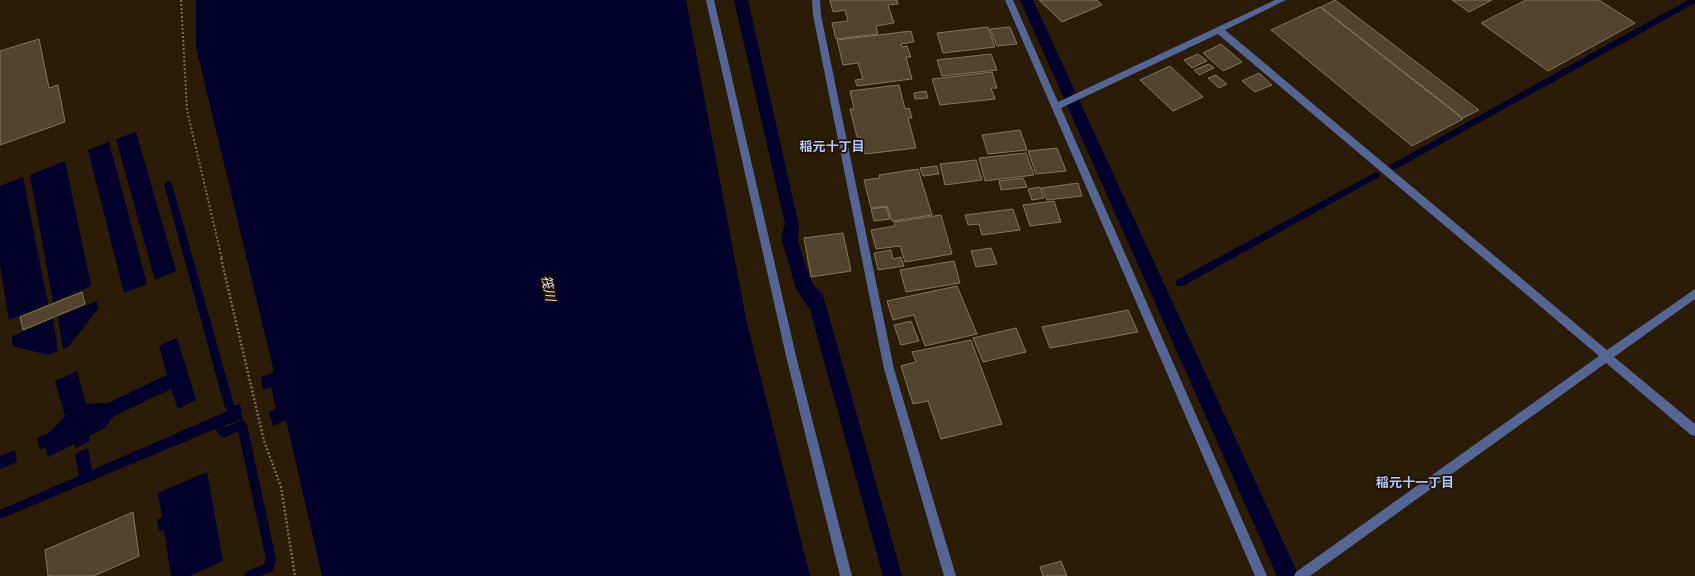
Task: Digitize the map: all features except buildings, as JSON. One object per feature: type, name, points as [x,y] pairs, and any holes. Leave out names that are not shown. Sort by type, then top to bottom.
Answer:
[{"type":"street","points":[[710,0],[791,356],[846,576]]},
{"type":"street","points":[[816,0],[821,37],[889,369],[950,576]]},
{"type":"street","points":[[1009,0],[1059,105],[1261,576]]},
{"type":"street","points":[[1059,105],[1282,0]]},
{"type":"street","points":[[1218,30],[1606,358],[1695,431]]},
{"type":"street","points":[[1301,575],[1695,293]]},
{"type":"path","points":[[181,0],[187,110],[264,441],[281,487],[295,576]]},
{"type":"water","name":"筏川","points":[[196,0],[686,0],[746,319],[810,576],[322,576],[286,420],[273,426],[269,412],[276,409],[271,387],[263,390],[261,377],[274,372],[196,47]]},
{"type":"water","points":[[734,0],[748,0],[799,226],[798,242],[813,285],[822,293],[827,309],[902,576],[883,576],[810,310],[796,289],[781,237],[785,224]]},
{"type":"water","points":[[1020,0],[1033,0],[1299,576],[1277,576]]},
{"type":"water","points":[[136,132],[176,271],[155,280],[116,139]]},
{"type":"water","points":[[109,142],[147,284],[124,293],[88,150]]},
{"type":"water","points":[[65,161],[91,286],[53,302],[30,175]]},
{"type":"water","points":[[23,177],[48,304],[9,320],[0,265],[0,186]]},
{"type":"water","points":[[97,301],[98,309],[68,347],[63,349],[58,317]]},
{"type":"water","points":[[53,319],[58,351],[48,355],[13,346],[12,336]]},
{"type":"water","points":[[177,338],[196,400],[178,409],[171,389],[114,416],[105,428],[89,436],[90,441],[76,448],[74,444],[48,457],[45,447],[40,450],[37,438],[50,432],[65,416],[55,381],[77,371],[86,404],[108,403],[167,375],[159,346]]},
{"type":"water","points":[[240,404],[243,419],[220,427],[0,519],[0,510],[79,476],[75,454],[88,448],[92,470],[230,410],[230,408]]},
{"type":"water","points":[[15,450],[17,462],[0,469],[0,456]]},
{"type":"water","points":[[207,472],[223,561],[190,576],[171,576],[164,530],[159,531],[157,520],[162,517],[158,493]]},
{"type":"waterway","points":[[1393,167],[1694,0]]},
{"type":"waterway","points":[[1180,283],[1376,175]]},
{"type":"waterway","points":[[168,184],[230,408],[237,414]]},
{"type":"waterway","points":[[217,423],[224,433],[242,425],[271,559],[269,567],[249,576]]},
{"type":"district","name":"稲元十丁目","points":[[832,146]]},
{"type":"district","name":"稲元十一丁目","points":[[1415,482]]}]
